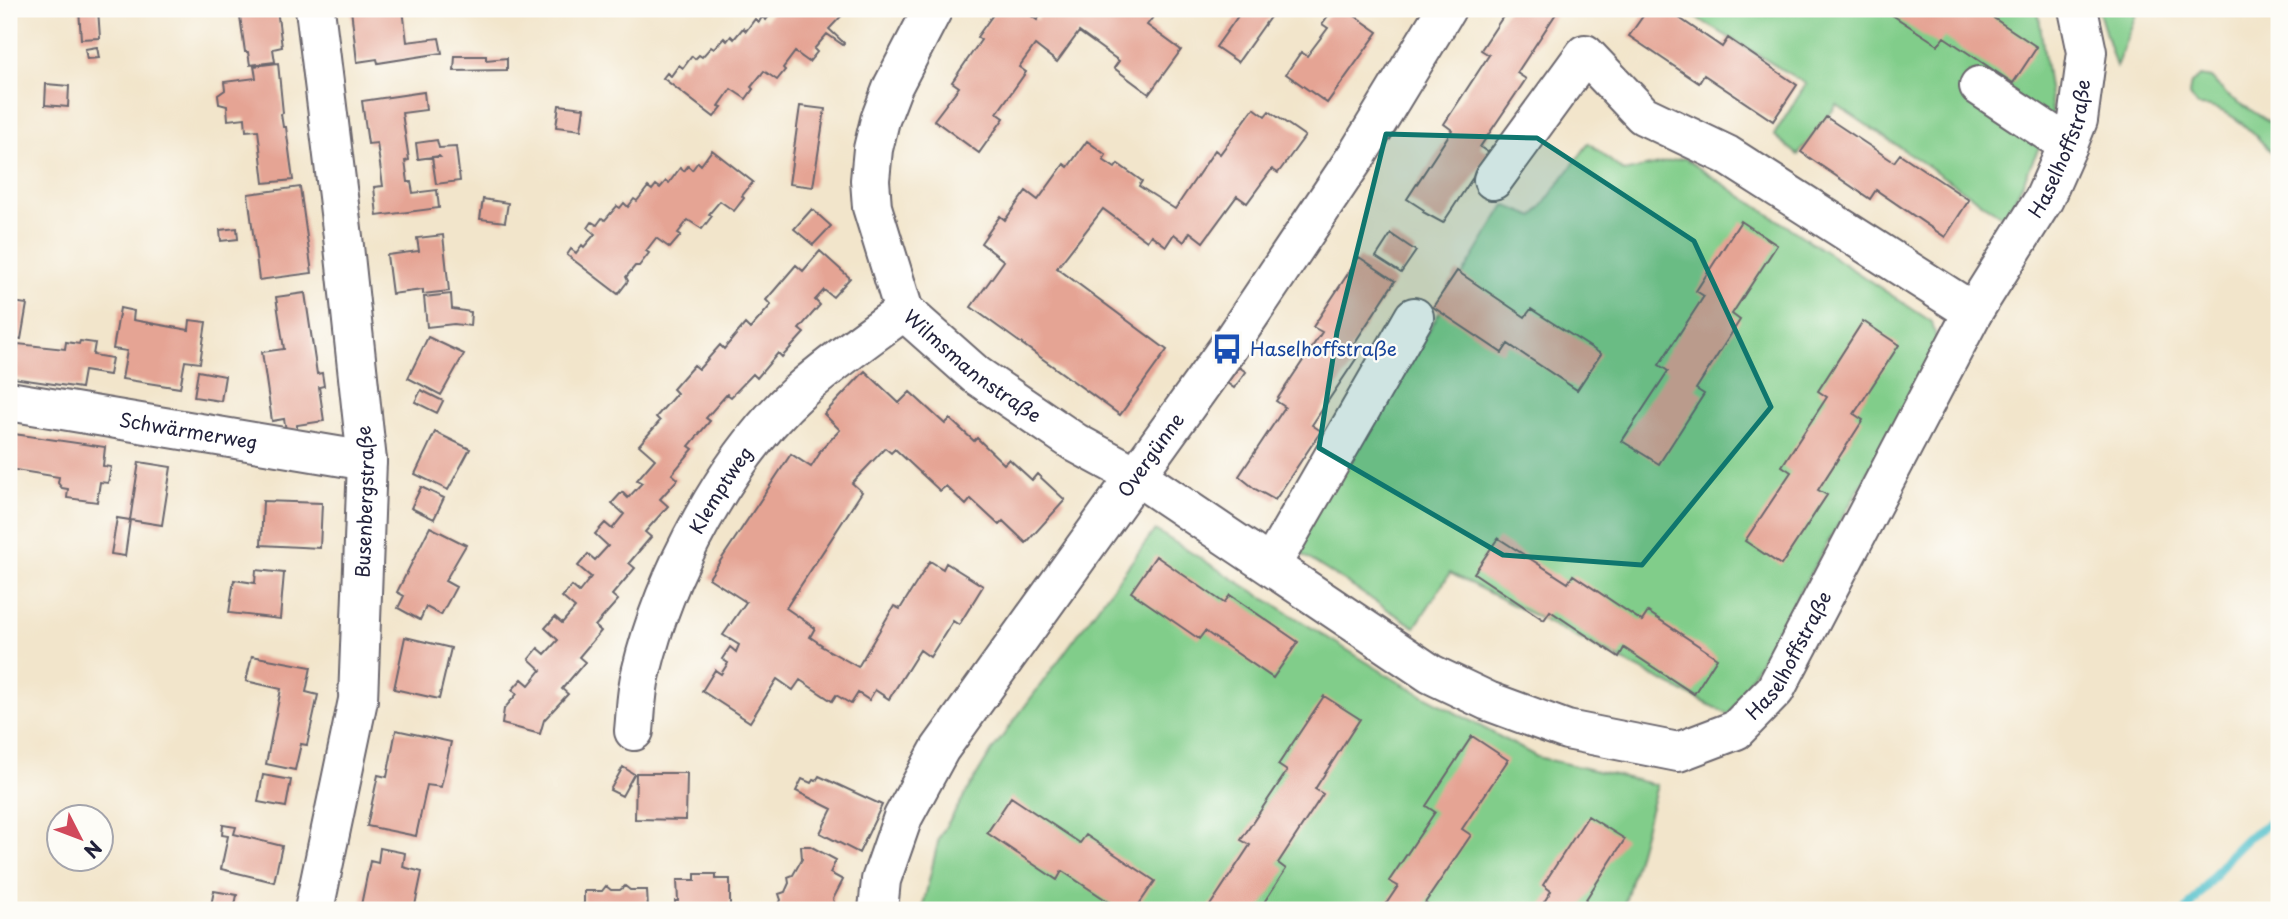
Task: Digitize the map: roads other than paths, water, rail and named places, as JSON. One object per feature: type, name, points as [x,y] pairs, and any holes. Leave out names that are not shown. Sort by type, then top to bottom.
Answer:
[{"type":"street","name":"Busenbergstraße","points":[[314,910],[358,700],[367,461],[315,9]]},
{"type":"street","name":"Wilmsmannstraße","points":[[933,9],[893,86],[880,120],[873,149],[870,180],[872,207],[904,311],[976,375],[1076,443],[1137,476]]},
{"type":"street","name":"Overgünne","points":[[877,910],[881,880],[903,817],[940,749],[1227,349],[1359,152],[1446,9]]},
{"type":"street","name":"Haselhoffstraße","points":[[1137,476],[1431,674],[1488,701],[1567,730],[1678,752],[1736,730],[1775,690],[1973,312],[2044,199],[2078,120],[2087,52],[2078,9]]},
{"type":"street","points":[[1493,180],[1585,54],[1643,115],[1727,155],[1973,312]]},
{"type":"street","points":[[1979,86],[2068,145]]},
{"type":"street","name":"Klemptweg","points":[[634,731],[640,675],[661,602],[692,537],[731,475],[759,435],[801,390],[904,311]]},
{"type":"street","points":[[1271,565],[1414,317]]},
{"type":"street","name":"Schwärmerweg","points":[[9,401],[367,461]]},
{"type":"waterway","points":[[2187,910],[2230,855],[2247,838],[2279,817]]},
{"type":"place","name":"Haselhoffstraße","points":[[1227,349]]}]
